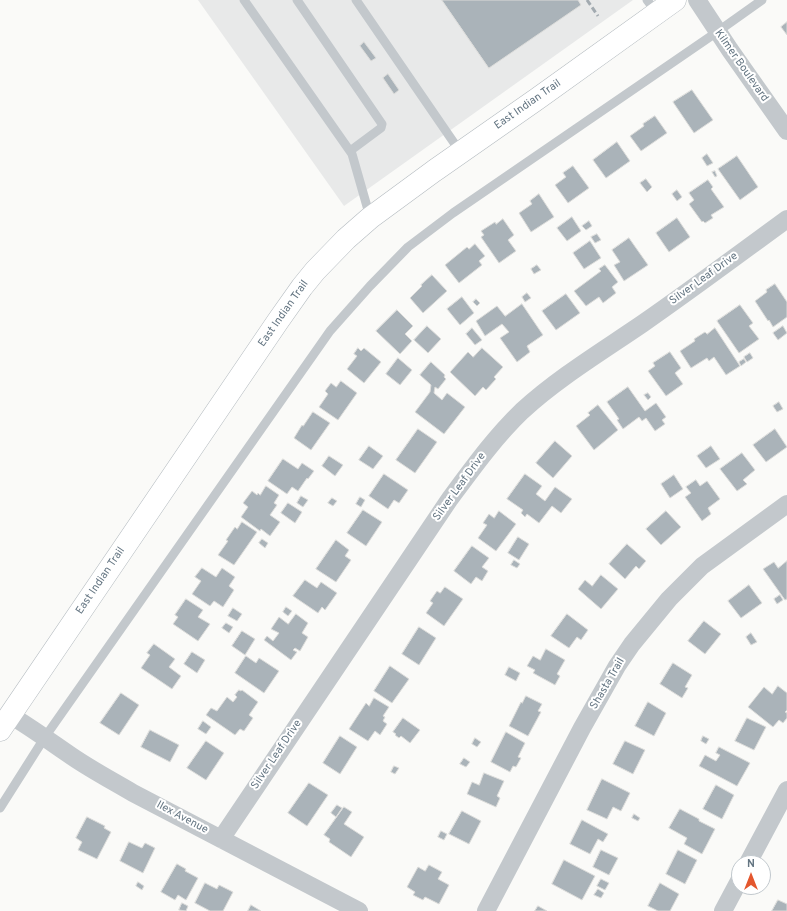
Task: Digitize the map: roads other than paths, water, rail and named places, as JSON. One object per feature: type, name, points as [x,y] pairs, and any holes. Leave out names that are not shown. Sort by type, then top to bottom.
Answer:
[{"type":"main road","name":"East Indian Trail","points":[[5,722],[273,328],[315,271],[346,239],[370,218],[461,153],[652,6],[675,0]]},
{"type":"street","name":"Kilmer Boulevard","points":[[697,0],[787,131]]},
{"type":"street","name":"Silver Leaf Drive","points":[[221,839],[454,494],[478,460],[505,428],[522,411],[545,392],[590,358],[642,324],[787,219]]},
{"type":"street","name":"Shasta Trail","points":[[486,911],[582,728],[617,666],[632,644],[669,599],[702,566],[787,504]]},
{"type":"street","name":"Ilex Avenue","points":[[5,722],[29,726],[67,754],[133,793],[359,911]]},
{"type":"street","points":[[752,855],[787,790]]},
{"type":"street","points":[[723,911],[732,895]]},
{"type":"lane","points":[[244,0],[352,154],[370,218]]},
{"type":"lane","points":[[297,0],[382,124],[381,128],[350,151]]},
{"type":"lane","points":[[356,0],[461,153]]},
{"type":"lane","points":[[0,808],[45,737],[330,331],[370,286],[408,247],[453,213],[718,32],[762,0]]},
{"type":"railway","points":[[587,0],[598,16]]}]
